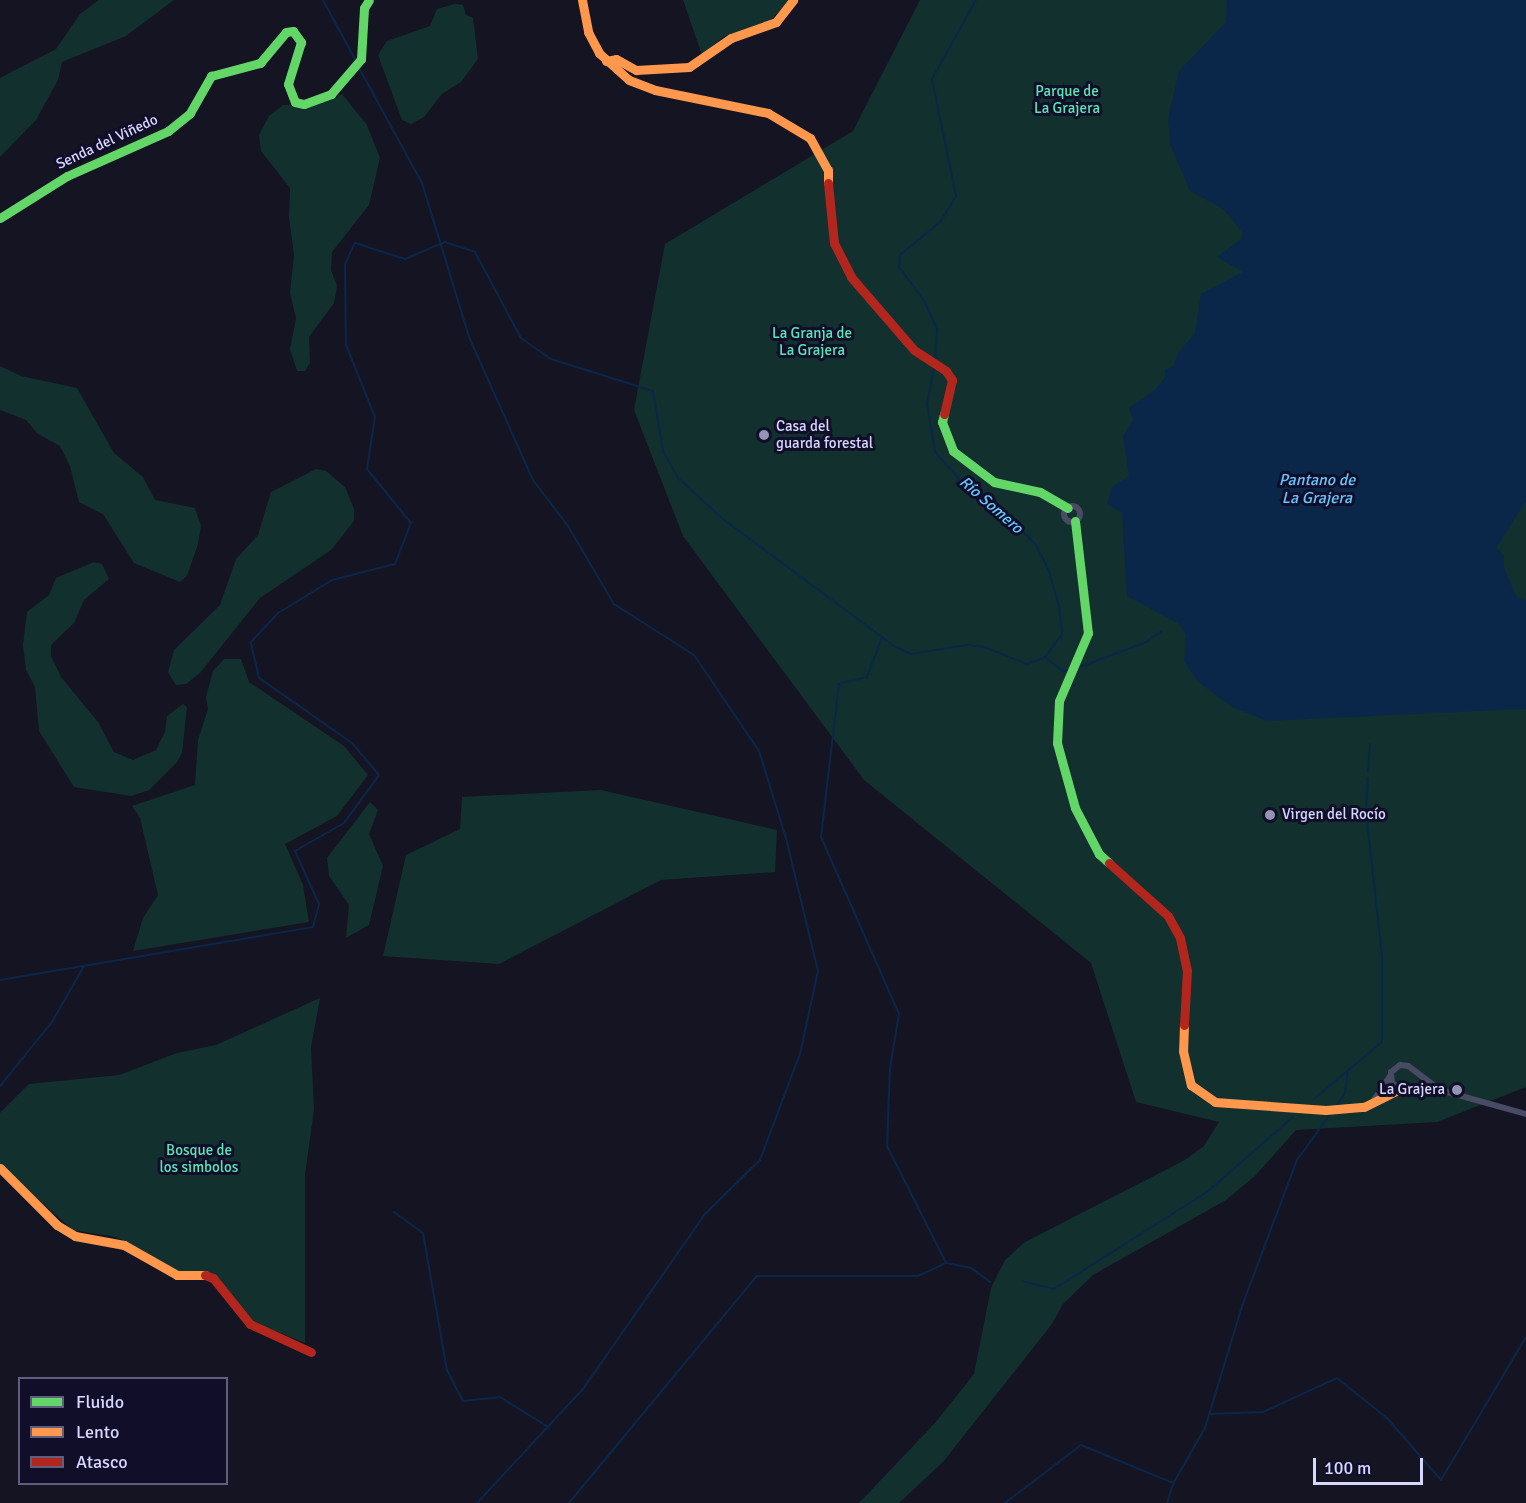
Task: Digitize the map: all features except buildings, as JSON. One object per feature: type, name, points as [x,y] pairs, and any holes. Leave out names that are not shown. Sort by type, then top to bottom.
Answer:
[{"type":"street","name":"Senda del Viñedo","points":[[0,218],[67,176],[168,131],[190,113],[211,76],[261,63],[286,32],[293,31],[301,42],[288,84],[295,102],[304,104],[331,94],[362,59],[361,27],[369,0]]},
{"type":"street","points":[[582,0],[588,32],[606,61],[629,80],[655,90],[768,113],[810,138],[828,170],[834,243],[851,277],[914,350],[946,370],[951,380],[942,422],[953,451],[994,482],[1040,492],[1068,508],[1079,510],[1080,516],[1075,521]]},
{"type":"street","points":[[606,61],[616,59],[636,70],[689,67],[731,38],[776,22],[793,0]]},
{"type":"street","points":[[1068,508],[1065,517],[1075,521]]},
{"type":"street","points":[[1075,521],[1088,633],[1059,701],[1057,743],[1075,808],[1099,854],[1168,916],[1180,938],[1187,970],[1183,1051],[1187,1077],[1197,1091],[1215,1102],[1340,1110],[1372,1103],[1405,1087],[1413,1072]]},
{"type":"street","points":[[1372,1103],[1400,1065],[1440,1090]]},
{"type":"street","points":[[1390,1076],[1395,1085],[1440,1090],[1526,1114]]},
{"type":"street","points":[[0,1168],[57,1225],[75,1236],[124,1245],[177,1275],[200,1274],[213,1278],[250,1324],[311,1352]]},
{"type":"green space","points":[[99,0],[174,0],[126,36],[62,62],[58,80],[36,120],[0,157],[0,78],[56,49],[80,14]]},
{"type":"green space","points":[[683,0],[789,0],[772,19],[723,37],[702,55]]},
{"type":"green space","points":[[920,0],[1526,0],[1526,1087],[1437,1122],[1296,1130],[1255,1176],[1226,1200],[1093,1275],[1063,1304],[1052,1324],[943,1462],[899,1503],[859,1503],[935,1423],[974,1374],[991,1288],[1005,1260],[1025,1242],[1185,1160],[1204,1146],[1219,1122],[1136,1102],[1091,963],[864,780],[683,536],[634,410],[665,244],[853,131]]},
{"type":"green space","points":[[455,4],[463,5],[466,15],[473,18],[478,59],[461,82],[442,94],[424,117],[411,124],[402,120],[378,55],[387,41],[430,26],[437,9]]},
{"type":"green space","points":[[342,94],[367,125],[380,158],[369,205],[332,252],[331,270],[337,286],[334,303],[309,337],[310,363],[305,371],[297,371],[290,349],[296,318],[290,293],[294,254],[289,218],[290,188],[261,151],[259,135],[269,116],[283,105],[316,105]]},
{"type":"green space","points":[[0,366],[21,376],[77,388],[114,453],[143,477],[155,500],[195,508],[201,526],[198,544],[187,576],[180,582],[134,563],[103,514],[79,502],[70,466],[60,446],[38,434],[26,420],[0,410]]},
{"type":"green space","points":[[316,469],[326,471],[345,487],[354,509],[354,521],[331,550],[260,598],[200,673],[186,684],[176,685],[168,672],[174,650],[220,605],[236,559],[258,535],[271,492]]},
{"type":"green space","points":[[94,562],[102,564],[109,579],[84,600],[74,623],[51,645],[51,656],[61,677],[98,722],[114,752],[133,760],[156,750],[165,732],[167,716],[183,704],[187,707],[182,753],[177,762],[149,790],[131,796],[74,787],[39,731],[35,687],[26,670],[23,645],[27,612],[49,595],[56,578]]},
{"type":"green space","points":[[224,659],[241,659],[249,682],[344,746],[368,775],[337,816],[285,844],[303,885],[309,922],[133,951],[143,918],[158,895],[140,818],[132,806],[195,785],[198,740],[208,709],[206,697],[213,671]]},
{"type":"green space","points":[[601,790],[777,830],[775,872],[661,880],[499,964],[383,956],[406,855],[460,829],[462,797]]},
{"type":"green space","points":[[370,802],[378,810],[369,834],[383,866],[369,925],[346,938],[349,905],[329,876],[327,858]]},
{"type":"green space","name":"Bosque de los simbolos","points":[[320,998],[311,1047],[314,1110],[305,1174],[305,1343],[255,1323],[212,1273],[179,1271],[116,1237],[73,1230],[0,1166],[0,1113],[29,1084],[119,1075],[177,1053],[216,1045]]},
{"type":"water","name":"Pantano de La Grajera","points":[[1227,0],[1526,0],[1526,501],[1496,548],[1504,555],[1504,567],[1516,596],[1526,600],[1526,709],[1267,721],[1232,707],[1197,681],[1184,661],[1186,634],[1179,624],[1127,596],[1122,512],[1107,504],[1112,487],[1129,476],[1123,436],[1133,420],[1129,408],[1155,390],[1166,376],[1165,370],[1173,366],[1178,353],[1195,333],[1201,294],[1243,272],[1217,257],[1242,239],[1242,232],[1223,209],[1190,191],[1170,144],[1168,119],[1179,71],[1226,22]]},
{"type":"waterway","points":[[323,0],[356,61]]},
{"type":"waterway","name":"Río Somero","points":[[935,360],[937,329],[925,302],[899,267],[900,255],[940,222],[956,196],[932,79],[976,0]]},
{"type":"waterway","points":[[358,66],[422,183],[469,337],[533,480],[568,526],[614,604],[694,655],[759,751],[786,838],[818,971],[800,1054],[760,1160],[705,1214],[582,1390],[477,1503]]},
{"type":"waterway","points":[[0,980],[313,927],[319,904],[295,851],[344,823],[379,775],[352,743],[259,678],[251,642],[278,613],[332,580],[395,564],[411,523],[367,469],[375,417],[346,345],[345,264],[355,243],[405,259],[445,242],[475,252],[521,338],[551,359],[653,391],[663,451],[678,478],[723,519],[894,646],[911,654],[966,645],[984,647],[1027,664],[1045,657],[1062,671],[1069,670]]},
{"type":"waterway","name":"Río Somero","points":[[934,368],[927,405],[935,452],[966,487],[1006,514],[1036,545],[1049,571],[1059,605],[1062,634],[1045,657]]},
{"type":"waterway","points":[[1075,669],[1146,642],[1162,631]]},
{"type":"waterway","points":[[882,637],[867,677],[839,684],[821,837],[899,1014],[890,1068],[887,1146],[946,1263]]},
{"type":"waterway","points":[[1368,771],[1370,744]]},
{"type":"waterway","points":[[1315,1098],[1382,1042],[1382,956],[1366,811],[1368,778]]},
{"type":"waterway","points":[[0,1086],[52,1022],[84,966]]},
{"type":"waterway","points":[[1336,1106],[1345,1093],[1348,1070]]},
{"type":"waterway","points":[[1167,1503],[1173,1484],[1205,1428],[1242,1306],[1297,1160],[1331,1113]]},
{"type":"waterway","points":[[1022,1281],[1054,1289],[1207,1192],[1293,1117]]},
{"type":"waterway","points":[[394,1212],[423,1233],[447,1370],[463,1401],[500,1397],[548,1427]]},
{"type":"waterway","points":[[569,1503],[757,1276],[918,1276],[946,1263],[971,1268],[990,1282]]},
{"type":"waterway","points":[[1209,1414],[1263,1412],[1337,1378],[1387,1418],[1441,1480],[1526,1337]]},
{"type":"waterway","points":[[1005,1503],[1081,1445],[1173,1483]]},
{"type":"traffic: fast","points":[[0,218],[67,176],[168,131],[190,113],[211,76],[260,63],[286,32],[293,31],[301,42],[288,84],[295,102],[304,104],[331,94],[361,59],[364,8],[369,0]]},
{"type":"traffic: fast","points":[[944,414],[942,422],[953,451],[994,482],[1040,492],[1068,508]]},
{"type":"traffic: fast","points":[[1075,521],[1088,633],[1059,701],[1057,743],[1075,808],[1099,854],[1109,863]]},
{"type":"traffic: slow","points":[[582,0],[588,32],[599,53],[629,80],[655,90],[768,113],[810,138],[828,170],[828,183]]},
{"type":"traffic: slow","points":[[606,61],[616,59],[636,70],[689,67],[731,38],[776,22],[793,0]]},
{"type":"traffic: slow","points":[[1184,1025],[1183,1051],[1191,1085],[1215,1102],[1326,1110],[1364,1107],[1402,1088]]},
{"type":"traffic: slow","points":[[0,1168],[57,1225],[75,1236],[124,1245],[177,1275],[205,1275]]},
{"type":"traffic: jam","points":[[828,183],[834,243],[851,277],[914,350],[946,371],[952,380],[944,414]]},
{"type":"traffic: jam","points":[[1109,863],[1168,916],[1180,938],[1187,970],[1184,1025]]},
{"type":"traffic: jam","points":[[205,1275],[213,1278],[250,1324],[311,1352]]},
{"type":"place","name":"Casa del guarda forestal","points":[[764,435]]},
{"type":"place","name":"Virgen del Rocío","points":[[1270,815]]},
{"type":"place","name":"La Grajera","points":[[1457,1090]]},
{"type":"park label","name":"Parque de La Grajera","points":[[1067,100]]},
{"type":"park label","name":"La Granja de La Grajera","points":[[812,342]]}]
